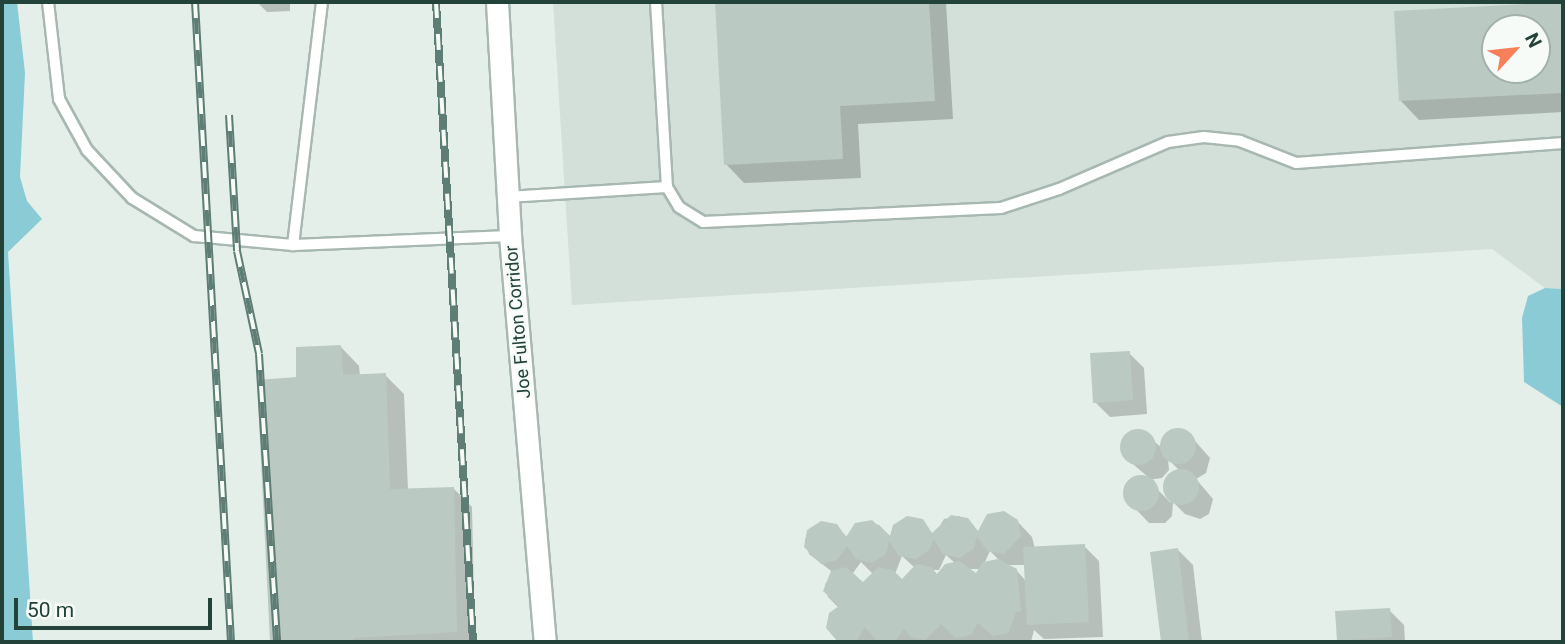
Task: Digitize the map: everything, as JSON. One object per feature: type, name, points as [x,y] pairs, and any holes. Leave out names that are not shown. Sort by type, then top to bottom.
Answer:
[{"type":"main road","name":"Joe Fulton Corridor","points":[[497,2],[510,236],[545,642]]},
{"type":"lane","points":[[48,2],[59,99],[87,150],[132,198],[194,236],[293,245],[510,236]]},
{"type":"lane","points":[[293,245],[322,2]]},
{"type":"lane","points":[[656,2],[667,187],[679,207],[703,222],[987,209],[1033,199],[1168,142],[1204,137],[1240,141],[1296,163],[1563,143]]},
{"type":"lane","points":[[508,197],[667,187]]},
{"type":"shaded area","points":[[553,2],[1563,2],[1563,289],[1545,288],[1492,249],[572,305]]},
{"type":"water","points":[[2,2],[17,2],[25,73],[20,177],[27,201],[42,219],[8,252],[33,642],[2,642]]},
{"type":"water","points":[[1545,288],[1563,289],[1563,407],[1524,382],[1522,318],[1528,296]]},
{"type":"building","points":[[715,2],[929,2],[935,101],[840,106],[843,159],[724,165]]},
{"type":"building","points":[[1563,2],[1563,93],[1399,101],[1394,11]]},
{"type":"building","points":[[341,345],[343,375],[386,373],[390,489],[454,487],[457,632],[353,638],[353,642],[270,642],[257,380],[296,377],[296,347]]},
{"type":"building","points":[[1130,351],[1133,400],[1093,403],[1090,353]]},
{"type":"building","points":[[1178,428],[1191,433],[1196,446],[1191,459],[1178,464],[1165,459],[1160,446],[1165,433]]},
{"type":"building","points":[[1138,429],[1151,434],[1156,447],[1151,460],[1138,465],[1125,460],[1120,447],[1125,434]]},
{"type":"building","points":[[1181,469],[1194,474],[1199,487],[1194,500],[1181,505],[1168,500],[1163,487],[1168,474]]},
{"type":"building","points":[[1141,475],[1154,480],[1159,493],[1154,506],[1141,511],[1128,506],[1123,493],[1128,480]]},
{"type":"building","points":[[1004,511],[1018,520],[1021,536],[1004,554],[987,551],[977,536],[974,548],[960,558],[943,554],[934,539],[929,550],[916,559],[899,556],[889,541],[886,554],[872,563],[856,559],[847,546],[837,560],[821,564],[804,547],[807,530],[821,521],[837,524],[846,537],[855,523],[872,520],[890,536],[893,525],[907,516],[923,519],[932,533],[951,515],[968,518],[978,531],[987,514]]},
{"type":"building","points":[[1085,544],[1089,622],[1027,625],[1023,547]]},
{"type":"building","points":[[1178,548],[1189,642],[1161,642],[1150,552]]},
{"type":"building","points":[[998,559],[1017,569],[1021,611],[1016,612],[1008,633],[993,636],[978,623],[971,635],[956,638],[941,624],[925,640],[911,637],[904,629],[896,640],[878,642],[865,627],[857,640],[838,642],[826,628],[829,613],[839,606],[823,591],[831,571],[846,567],[863,582],[878,567],[893,570],[902,579],[916,564],[931,567],[937,574],[945,564],[959,561],[976,573],[983,562]]},
{"type":"building","points":[[1390,608],[1392,637],[1337,641],[1335,611]]},
{"type":"railway","points":[[195,2],[231,642]]},
{"type":"railway","points":[[436,2],[473,642]]},
{"type":"railway","points":[[229,115],[237,251],[259,354],[277,642]]}]
